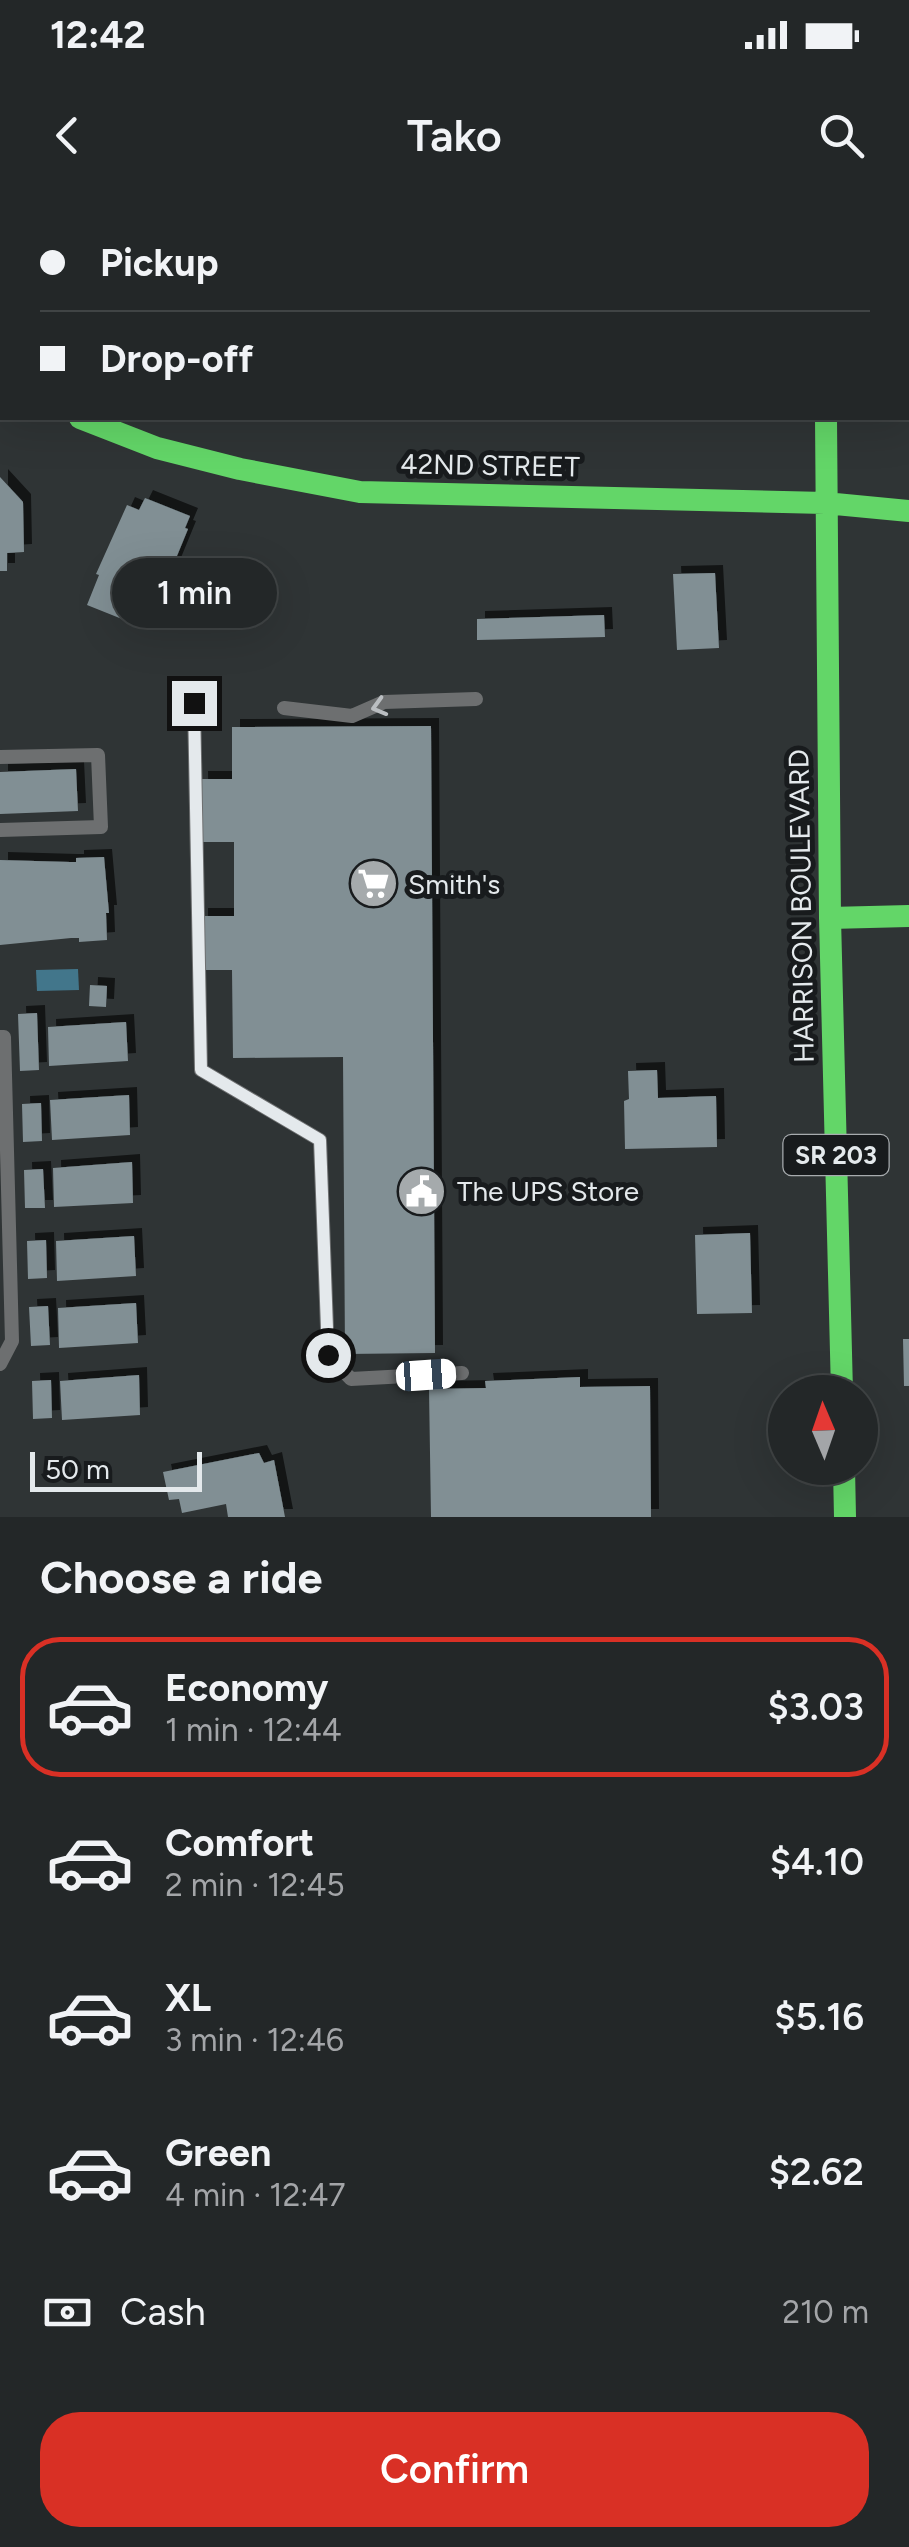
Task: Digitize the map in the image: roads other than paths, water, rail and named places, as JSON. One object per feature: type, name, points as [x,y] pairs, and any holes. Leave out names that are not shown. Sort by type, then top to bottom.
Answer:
[{"type":"main road","name":"42ND STREET","points":[[85,420],[157,448],[360,492],[826,502],[909,511]]},
{"type":"main road","name":"HARRISON BOULEVARD","points":[[826,420],[830,918],[842,1375]]},
{"type":"main road","points":[[830,918],[909,916]]},
{"type":"main road","points":[[844,1485],[844,1517]]},
{"type":"lane","points":[[284,708],[352,716],[384,702],[476,699]]},
{"type":"lane","points":[[194,703],[201,1070],[320,1140],[328,1355],[351,1379],[462,1372]]},
{"type":"lane","points":[[0,757],[98,755],[101,827],[0,830]]},
{"type":"lane","points":[[0,1037],[4,1036],[12,1341],[0,1364]]},
{"type":"water","points":[[78,969],[79,990],[37,991],[36,970]]},
{"type":"place","name":"Smith's","points":[[373,884]]},
{"type":"place","name":"The UPS Store","points":[[422,1191]]}]
